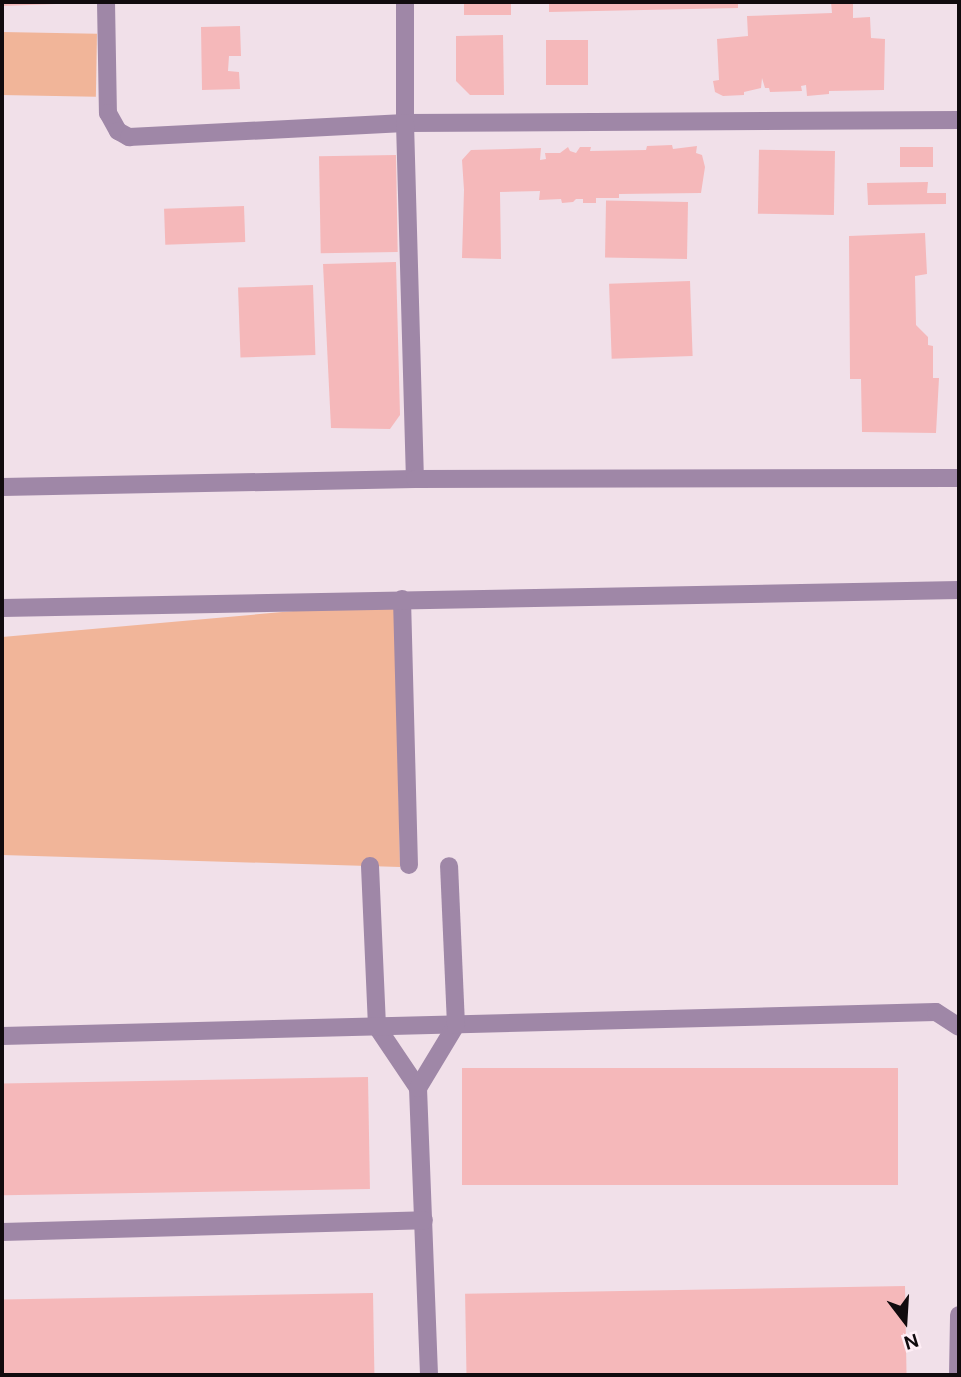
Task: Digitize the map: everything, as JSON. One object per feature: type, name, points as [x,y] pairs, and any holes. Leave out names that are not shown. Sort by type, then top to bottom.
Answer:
[{"type":"street","points":[[106,2],[108,113],[118,131],[129,137],[405,122],[959,120]]},
{"type":"street","points":[[405,2],[405,122],[415,480]]},
{"type":"street","points":[[2,488],[415,480],[959,478]]},
{"type":"street","points":[[2,608],[959,590]]},
{"type":"street","points":[[402,599],[409,865]]},
{"type":"street","points":[[370,866],[377,1027],[418,1088],[429,1375]]},
{"type":"street","points":[[418,1088],[456,1025],[449,866]]},
{"type":"street","points":[[2,1036],[936,1012],[959,1027]]},
{"type":"street","points":[[2,1232],[425,1220]]},
{"type":"street","points":[[958,1375],[959,1315]]},
{"type":"shaded area","points":[[2,32],[97,34],[96,97],[2,95]]},
{"type":"shaded area","points":[[395,602],[400,867],[2,855],[2,637]]},
{"type":"building","points":[[2,2],[56,2],[56,4],[2,6]]},
{"type":"building","points":[[464,2],[511,2],[511,15],[464,15]]},
{"type":"building","points":[[549,2],[738,2],[738,8],[549,12]]},
{"type":"building","points":[[831,2],[853,2],[853,18],[870,17],[871,38],[885,39],[884,90],[829,91],[829,94],[807,96],[806,85],[801,86],[802,91],[770,92],[769,88],[765,88],[762,78],[761,88],[744,92],[744,95],[723,96],[715,92],[713,81],[719,80],[717,39],[748,36],[747,16],[832,13]]},
{"type":"building","points":[[240,26],[241,56],[229,56],[228,71],[239,72],[240,89],[202,90],[201,27]]},
{"type":"building","points":[[503,35],[504,95],[470,95],[456,81],[456,36]]},
{"type":"building","points":[[546,40],[588,40],[588,85],[546,85]]},
{"type":"building","points":[[672,145],[673,149],[697,146],[696,153],[702,155],[705,167],[701,193],[619,194],[619,198],[596,198],[596,203],[583,203],[583,199],[576,199],[562,203],[561,199],[539,200],[540,191],[500,192],[501,259],[462,258],[462,160],[471,150],[541,148],[540,160],[546,159],[545,153],[560,153],[568,147],[576,153],[580,147],[591,147],[590,151],[646,150],[647,146]]},
{"type":"building","points":[[900,147],[933,147],[933,167],[900,167]]},
{"type":"building","points":[[759,150],[835,151],[834,215],[758,214]]},
{"type":"building","points":[[396,155],[398,252],[321,253],[319,156]]},
{"type":"building","points":[[928,182],[927,193],[946,193],[946,204],[868,205],[867,183]]},
{"type":"building","points":[[606,201],[688,202],[687,259],[605,258]]},
{"type":"building","points":[[244,206],[245,242],[165,245],[164,209]]},
{"type":"building","points":[[925,233],[927,274],[915,276],[916,325],[928,337],[928,345],[933,346],[933,378],[939,378],[936,433],[862,432],[861,379],[850,379],[849,236]]},
{"type":"building","points":[[396,262],[400,415],[390,429],[331,428],[323,264]]},
{"type":"building","points":[[690,281],[693,356],[612,359],[609,284]]},
{"type":"building","points":[[313,285],[315,355],[240,358],[238,288]]},
{"type":"building","points":[[462,1068],[898,1068],[898,1185],[462,1185]]},
{"type":"building","points":[[368,1077],[370,1189],[4,1195],[2,1083]]},
{"type":"building","points":[[905,1286],[907,1375],[466,1375],[465,1294]]},
{"type":"building","points":[[373,1293],[374,1375],[3,1375],[2,1299]]}]
